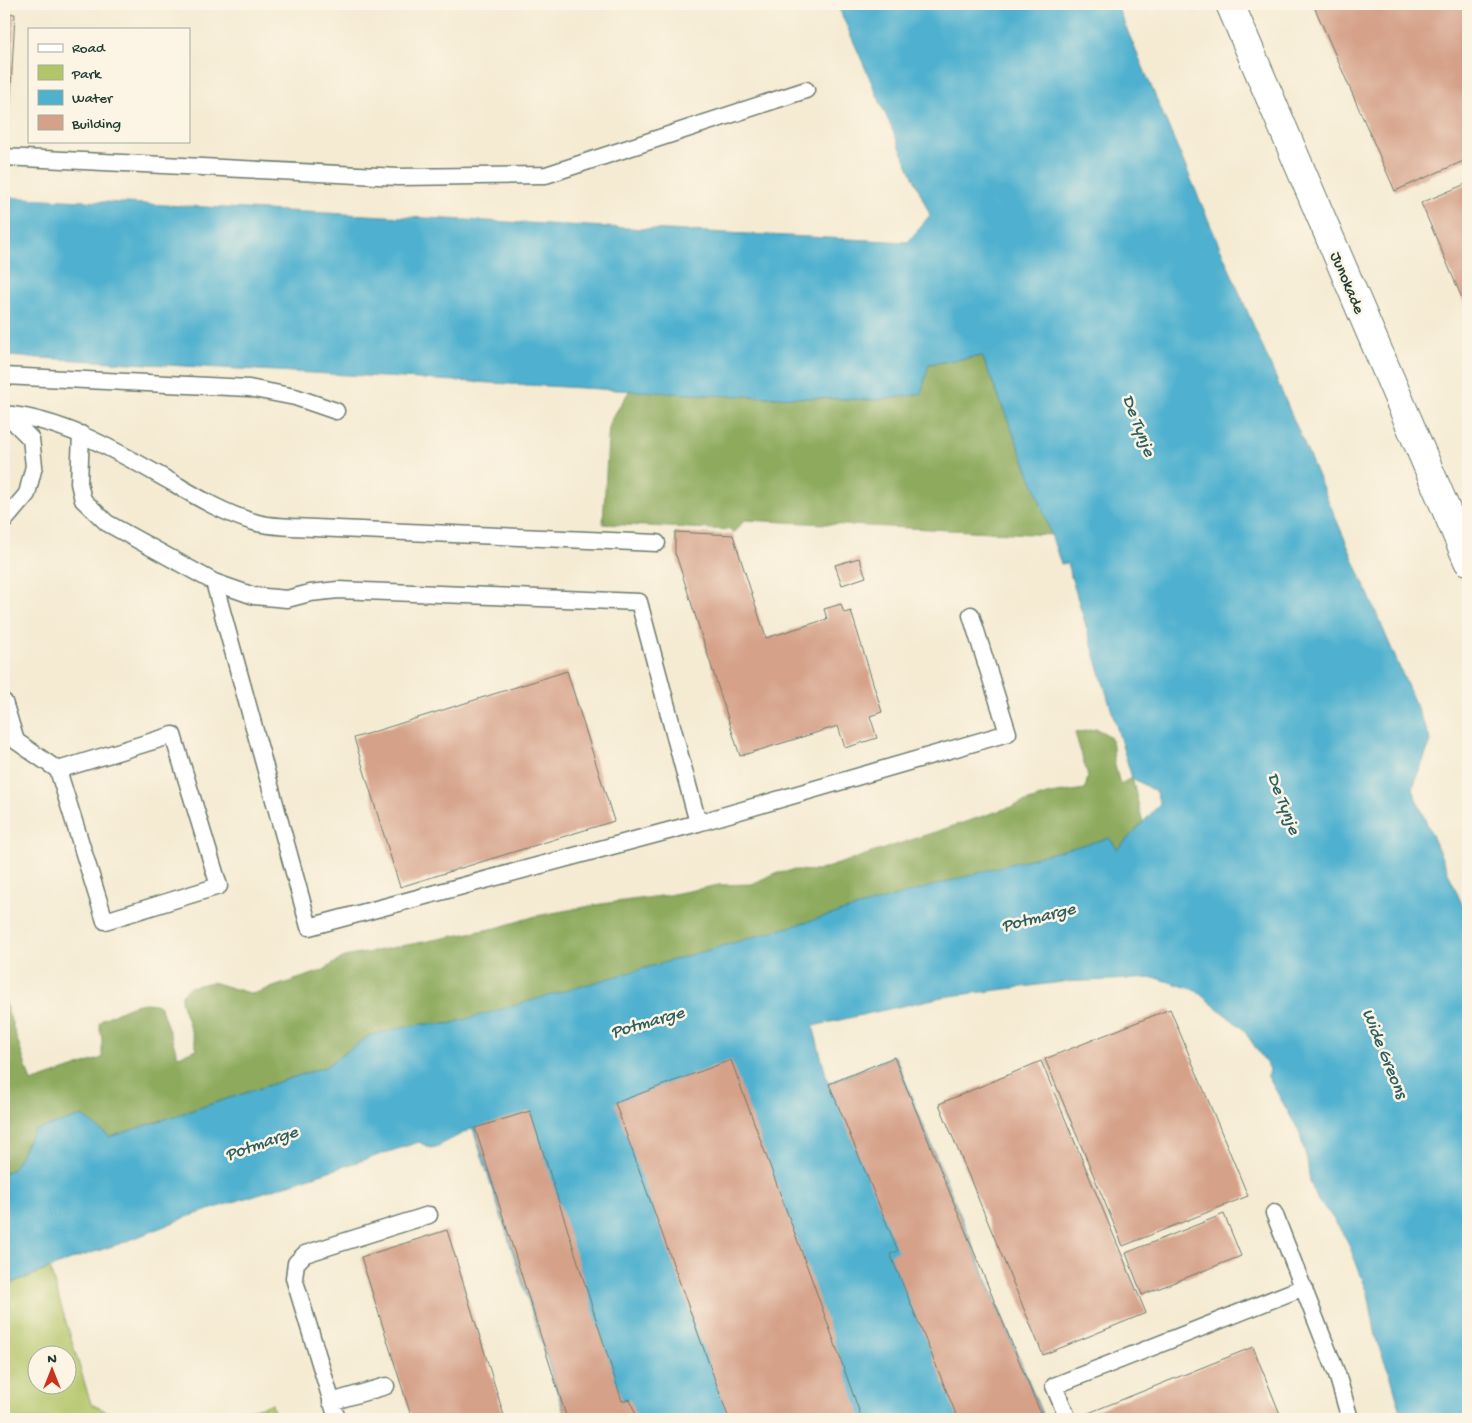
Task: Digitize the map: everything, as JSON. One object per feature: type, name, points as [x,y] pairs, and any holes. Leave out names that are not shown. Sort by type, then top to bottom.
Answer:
[{"type":"street","name":"Junokade","points":[[1230,4],[1468,561]]},
{"type":"lane","points":[[4,157],[398,177],[546,175],[806,90]]},
{"type":"lane","points":[[4,376],[250,388],[295,397],[336,411]]},
{"type":"lane","points":[[5,414],[40,420],[81,434],[213,506],[255,523],[292,527],[657,543]]},
{"type":"lane","points":[[4,521],[27,494],[34,466],[31,438],[5,414]]},
{"type":"lane","points":[[81,434],[79,483],[83,500],[107,523],[214,582],[254,596],[287,600],[338,590],[639,602],[698,823]]},
{"type":"lane","points":[[214,582],[309,927],[698,823],[1008,734],[971,615]]},
{"type":"lane","points":[[4,702],[16,741],[58,770],[105,921],[219,886],[173,736],[58,770]]},
{"type":"lane","points":[[1274,1213],[1337,1374],[1350,1419]]},
{"type":"lane","points":[[337,1419],[294,1278],[296,1263],[304,1254],[429,1215]]},
{"type":"lane","points":[[1068,1419],[1054,1386],[1304,1287]]},
{"type":"lane","points":[[332,1402],[386,1386]]},
{"type":"green space","points":[[982,356],[1052,535],[745,520],[733,533],[732,530],[603,524],[609,423],[630,390],[708,395],[878,400],[929,364]]},
{"type":"green space","points":[[1096,729],[1112,740],[1114,763],[1120,784],[1132,778],[1143,823],[1118,849],[449,1024],[420,1024],[370,1035],[325,1067],[110,1137],[82,1116],[33,1131],[13,1169],[4,1173],[4,999],[31,1082],[102,1058],[102,1039],[99,1024],[103,1019],[138,1004],[146,1003],[160,1006],[178,1056],[197,1049],[181,1001],[182,994],[190,987],[212,982],[252,994],[322,971],[344,957],[496,928],[536,916],[601,904],[668,895],[719,885],[752,884],[773,874],[794,870],[817,871],[1050,794],[1085,789],[1088,776],[1075,733]]},
{"type":"green space","points":[[50,1269],[73,1346],[28,1346],[28,1396],[78,1396],[78,1361],[91,1404],[124,1419],[4,1419],[4,1286]]},
{"type":"green space","points":[[272,1404],[276,1419],[215,1419]]},
{"type":"water","points":[[837,4],[1116,4],[1431,741],[1412,789],[1468,918],[1468,1419],[1403,1419],[1391,1377],[1377,1342],[1368,1293],[1347,1240],[1330,1214],[1318,1201],[1310,1182],[1299,1131],[1267,1075],[1270,1069],[1243,1029],[1195,990],[1157,978],[1062,982],[942,997],[813,1026],[828,1083],[895,1056],[1044,1419],[566,1419],[473,1128],[436,1147],[430,1148],[419,1142],[187,1217],[125,1242],[76,1258],[4,1286],[4,1173],[13,1169],[33,1131],[82,1116],[110,1137],[325,1067],[370,1035],[420,1024],[449,1024],[1002,866],[1109,838],[1118,849],[1160,804],[1156,792],[1132,778],[1067,563],[1061,564],[1036,490],[982,356],[929,364],[921,394],[878,400],[708,395],[4,356],[4,197],[908,242],[930,215]]},
{"type":"building","points":[[1313,4],[1468,4],[1468,159],[1395,191]]},
{"type":"building","points":[[4,13],[15,14],[9,126],[4,125]]},
{"type":"building","points":[[1468,183],[1468,312],[1421,203]]},
{"type":"building","points":[[675,532],[733,535],[766,638],[827,619],[824,609],[841,604],[844,613],[851,611],[882,712],[870,716],[877,738],[845,748],[838,726],[740,756],[675,555]]},
{"type":"building","points":[[859,558],[866,577],[842,585],[835,565]]},
{"type":"building","points":[[567,671],[614,821],[400,887],[354,738]]},
{"type":"building","points":[[1170,1009],[1248,1196],[1123,1246],[1045,1059]]},
{"type":"building","points":[[894,1057],[1043,1419],[958,1419],[890,1254],[898,1251],[829,1084]]},
{"type":"building","points":[[731,1060],[862,1419],[729,1419],[615,1103]]},
{"type":"building","points":[[1041,1061],[1146,1313],[1043,1355],[939,1104]]},
{"type":"building","points":[[530,1111],[622,1401],[630,1399],[637,1419],[567,1419],[475,1128]]},
{"type":"building","points":[[1224,1214],[1241,1256],[1142,1295],[1126,1253]]},
{"type":"building","points":[[447,1230],[505,1419],[412,1419],[361,1257]]},
{"type":"building","points":[[1253,1347],[1282,1419],[1088,1419],[1086,1414]]},
{"type":"water label","name":"De Tynje","points":[[1140,425]]},
{"type":"water label","name":"De Tynje","points":[[1285,803]]},
{"type":"water label","name":"Potmarge","points":[[1038,916]]},
{"type":"water label","name":"Potmarge","points":[[647,1021]]},
{"type":"water label","name":"Wide Greons","points":[[1386,1053]]},
{"type":"water label","name":"Potmarge","points":[[261,1142]]}]
